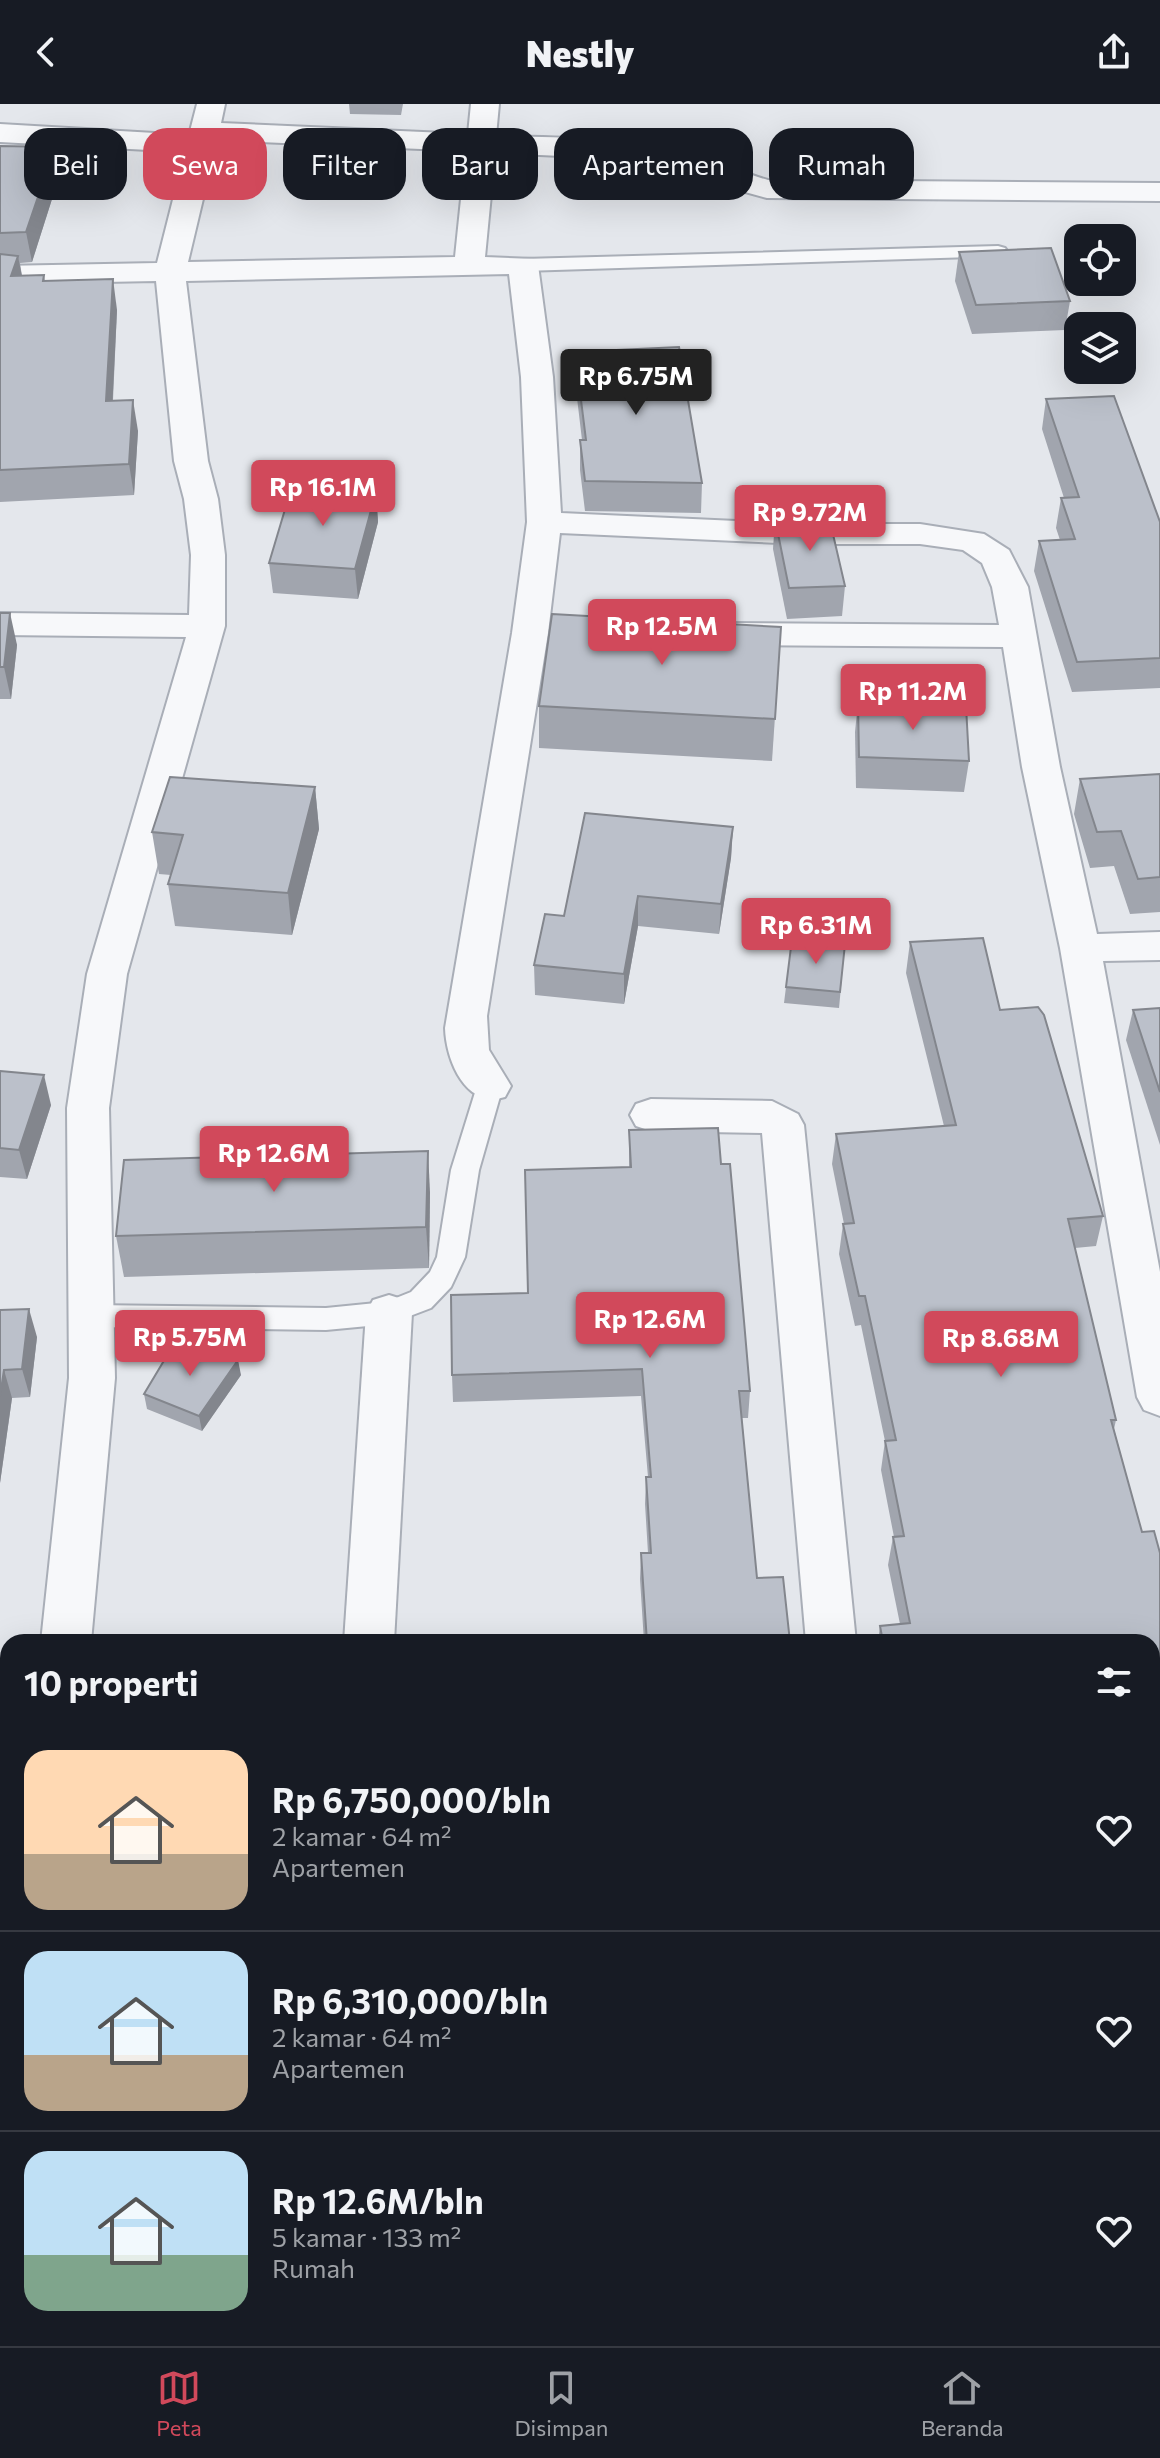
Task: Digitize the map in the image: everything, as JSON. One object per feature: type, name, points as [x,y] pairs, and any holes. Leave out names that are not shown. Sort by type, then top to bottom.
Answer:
[{"type":"street","points":[[482,128],[485,104]]},
{"type":"street","points":[[67,1634],[92,1378],[88,1108],[107,974],[207,626],[208,555],[201,499],[191,461],[170,273],[206,126]]},
{"type":"street","points":[[0,133],[206,126],[422,140]]},
{"type":"street","points":[[538,146],[645,151],[687,159],[726,178],[767,189],[1160,192]]},
{"type":"street","points":[[469,265],[475,200]]},
{"type":"street","points":[[0,275],[523,265],[537,377],[546,633],[470,986],[466,1053],[490,1086]]},
{"type":"street","points":[[544,522],[800,534],[920,534],[972,541],[997,557],[1010,587],[1041,767],[1145,1236],[1160,1397]]},
{"type":"street","points":[[0,624],[207,626]]},
{"type":"street","points":[[688,634],[1019,636]]},
{"type":"street","points":[[1080,948],[1160,946]]},
{"type":"street","points":[[651,1115],[772,1117],[783,1125],[830,1634]]},
{"type":"street","points":[[369,1634],[389,1313]]},
{"type":"lane","points":[[523,265],[1003,252]]},
{"type":"lane","points":[[89,1316],[326,1319],[389,1313],[421,1300],[441,1279],[451,1257],[465,1170],[490,1086]]},
{"type":"building","points":[[0,146],[24,146],[24,200],[37,200],[26,232],[0,233]]},
{"type":"building","points":[[1051,248],[1064,284],[1064,296],[1068,296],[1070,301],[976,305],[959,252]]},
{"type":"building","points":[[0,254],[18,256],[11,276],[44,275],[43,281],[113,279],[106,401],[133,400],[129,464],[0,470]]},
{"type":"building","points":[[679,347],[702,483],[585,481],[580,440],[586,440],[575,352]]},
{"type":"building","points":[[1114,396],[1160,522],[1160,658],[1077,662],[1039,541],[1075,539],[1061,498],[1079,497],[1046,399]]},
{"type":"building","points":[[292,486],[376,492],[355,569],[269,563]]},
{"type":"building","points":[[829,517],[845,586],[789,588],[775,519]]},
{"type":"building","points":[[0,613],[10,613],[4,667],[0,667]]},
{"type":"building","points":[[552,614],[781,627],[775,719],[539,706]]},
{"type":"building","points":[[858,702],[966,706],[969,761],[859,757]]},
{"type":"building","points":[[1160,774],[1160,877],[1138,879],[1121,831],[1097,832],[1080,779]]},
{"type":"building","points":[[170,777],[315,787],[288,893],[168,884],[183,835],[152,832]]},
{"type":"building","points":[[585,813],[733,827],[721,904],[638,896],[624,974],[534,965],[545,914],[564,916]]},
{"type":"building","points":[[983,938],[1000,1010],[1038,1007],[1044,1015],[1103,1216],[1068,1219],[1116,1420],[1111,1420],[1142,1532],[1154,1531],[1160,1553],[1160,1634],[882,1634],[880,1626],[910,1623],[893,1537],[904,1536],[885,1441],[896,1440],[865,1296],[859,1296],[843,1224],[854,1223],[836,1134],[956,1125],[910,942]]},
{"type":"building","points":[[792,939],[845,944],[840,992],[786,987]]},
{"type":"building","points":[[1160,1008],[1160,1092],[1133,1010]]},
{"type":"building","points":[[0,1071],[44,1075],[19,1150],[0,1148]]},
{"type":"building","points":[[718,1128],[721,1164],[730,1164],[750,1391],[739,1391],[757,1578],[783,1577],[789,1634],[646,1634],[641,1553],[651,1553],[646,1477],[651,1477],[642,1369],[452,1375],[451,1295],[528,1293],[525,1170],[631,1167],[629,1130]]},
{"type":"building","points":[[428,1151],[426,1227],[116,1236],[124,1160]]},
{"type":"building","points":[[29,1309],[22,1369],[4,1370],[0,1396],[0,1310]]},
{"type":"building","points":[[174,1344],[238,1360],[199,1416],[144,1394]]}]
